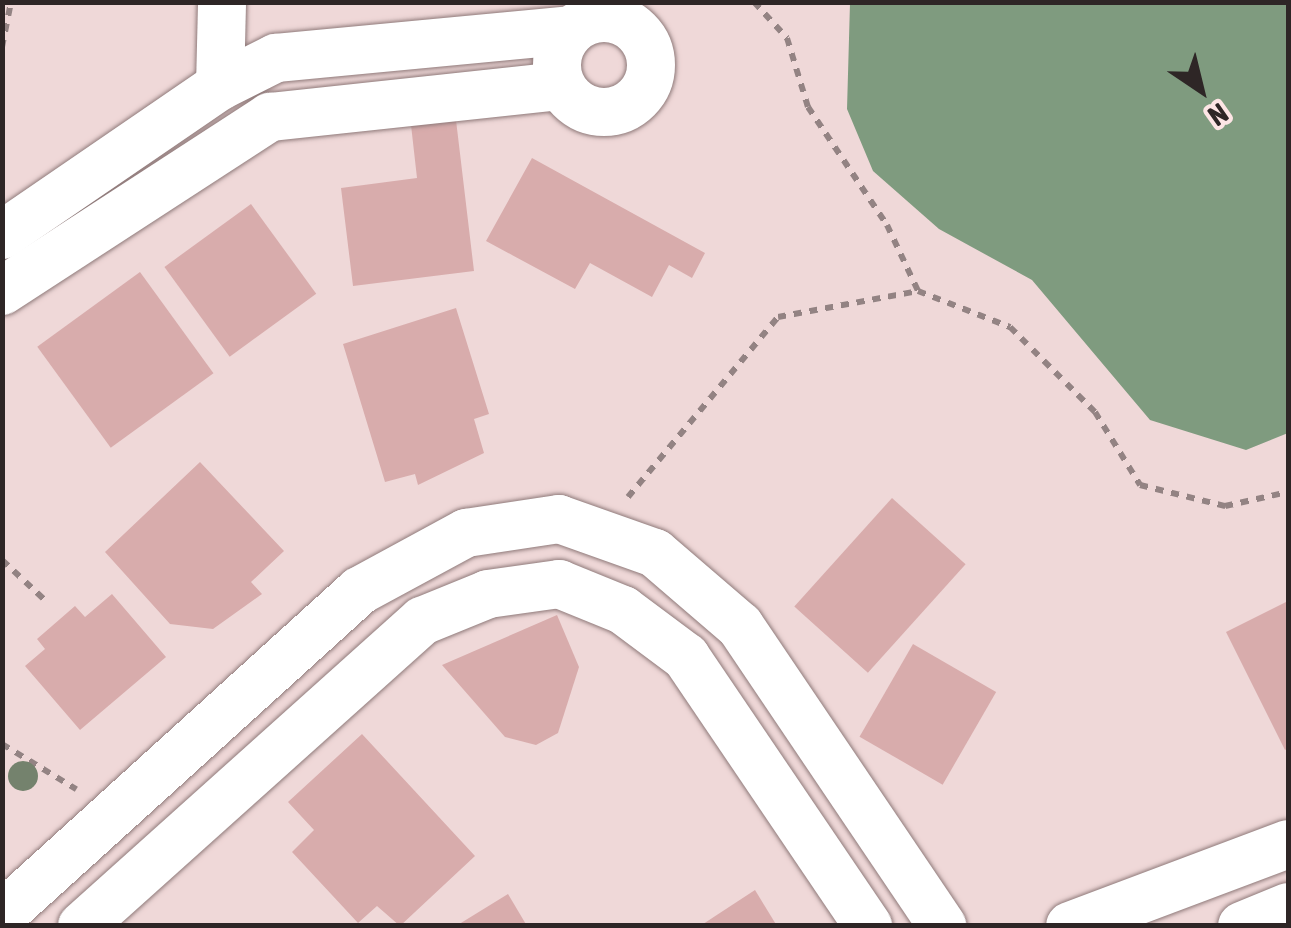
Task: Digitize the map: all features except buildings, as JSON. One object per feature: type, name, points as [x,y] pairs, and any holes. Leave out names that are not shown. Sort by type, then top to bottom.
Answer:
[{"type":"street","points":[[220,86],[222,2]]},
{"type":"street","points":[[2,235],[220,86],[276,58],[498,19],[570,30],[597,18],[627,22],[648,44],[652,73],[638,100],[611,113],[581,108],[560,86],[556,57],[570,30]]},
{"type":"street","points":[[2,291],[270,117],[560,86]]},
{"type":"street","points":[[2,915],[358,592],[466,532],[559,519],[602,528],[655,553],[740,626],[942,926]]},
{"type":"street","points":[[82,926],[422,621],[488,594],[559,584],[622,610],[686,657],[868,926]]},
{"type":"street","points":[[1070,926],[1288,844]]},
{"type":"street","points":[[1242,926],[1288,907]]},
{"type":"path","points":[[2,47],[11,2]]},
{"type":"path","points":[[754,2],[787,38],[808,108],[887,224],[918,291]]},
{"type":"path","points":[[602,528],[778,317],[918,291],[1010,328],[1094,412],[1140,485],[1225,506],[1288,492]]},
{"type":"path","points":[[2,560],[48,603]]},
{"type":"shaded area","points":[[850,3],[1288,3],[1288,433],[1246,450],[1150,420],[1032,280],[939,229],[873,171],[847,109]]}]
